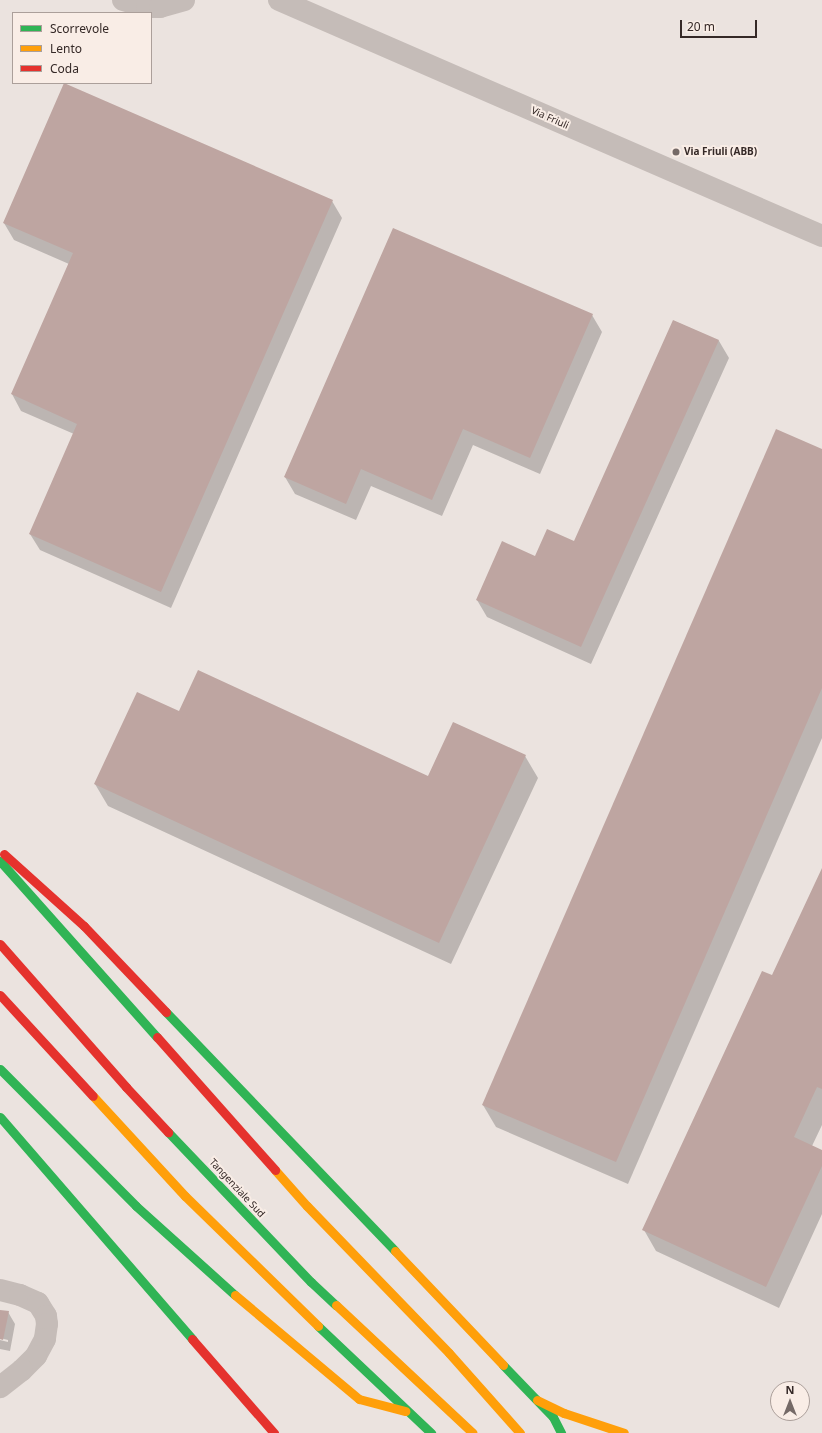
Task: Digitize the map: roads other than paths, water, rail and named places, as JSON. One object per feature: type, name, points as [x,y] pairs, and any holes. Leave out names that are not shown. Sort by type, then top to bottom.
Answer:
[{"type":"main road","points":[[0,850],[84,926],[553,1417],[561,1433]]},
{"type":"main road","points":[[0,861],[307,1206],[449,1353],[520,1433]]},
{"type":"main road","name":"Tangenziale Sud","points":[[0,944],[126,1087],[311,1282],[473,1433]]},
{"type":"main road","points":[[0,995],[185,1196],[406,1411],[431,1433]]},
{"type":"main road","points":[[0,1070],[136,1206],[263,1320],[358,1399],[406,1411]]},
{"type":"main road","points":[[0,1117],[274,1433]]},
{"type":"main road","points":[[536,1399],[571,1416],[624,1433]]},
{"type":"street","points":[[123,0],[147,7],[160,7],[184,0]]},
{"type":"street","name":"Via Friuli","points":[[279,0],[822,236]]},
{"type":"street","points":[[0,1290],[30,1298],[38,1303],[46,1316],[45,1339],[36,1356],[29,1364],[0,1388]]},
{"type":"place","name":"Via Friuli (ABB)","points":[[676,152]]}]
